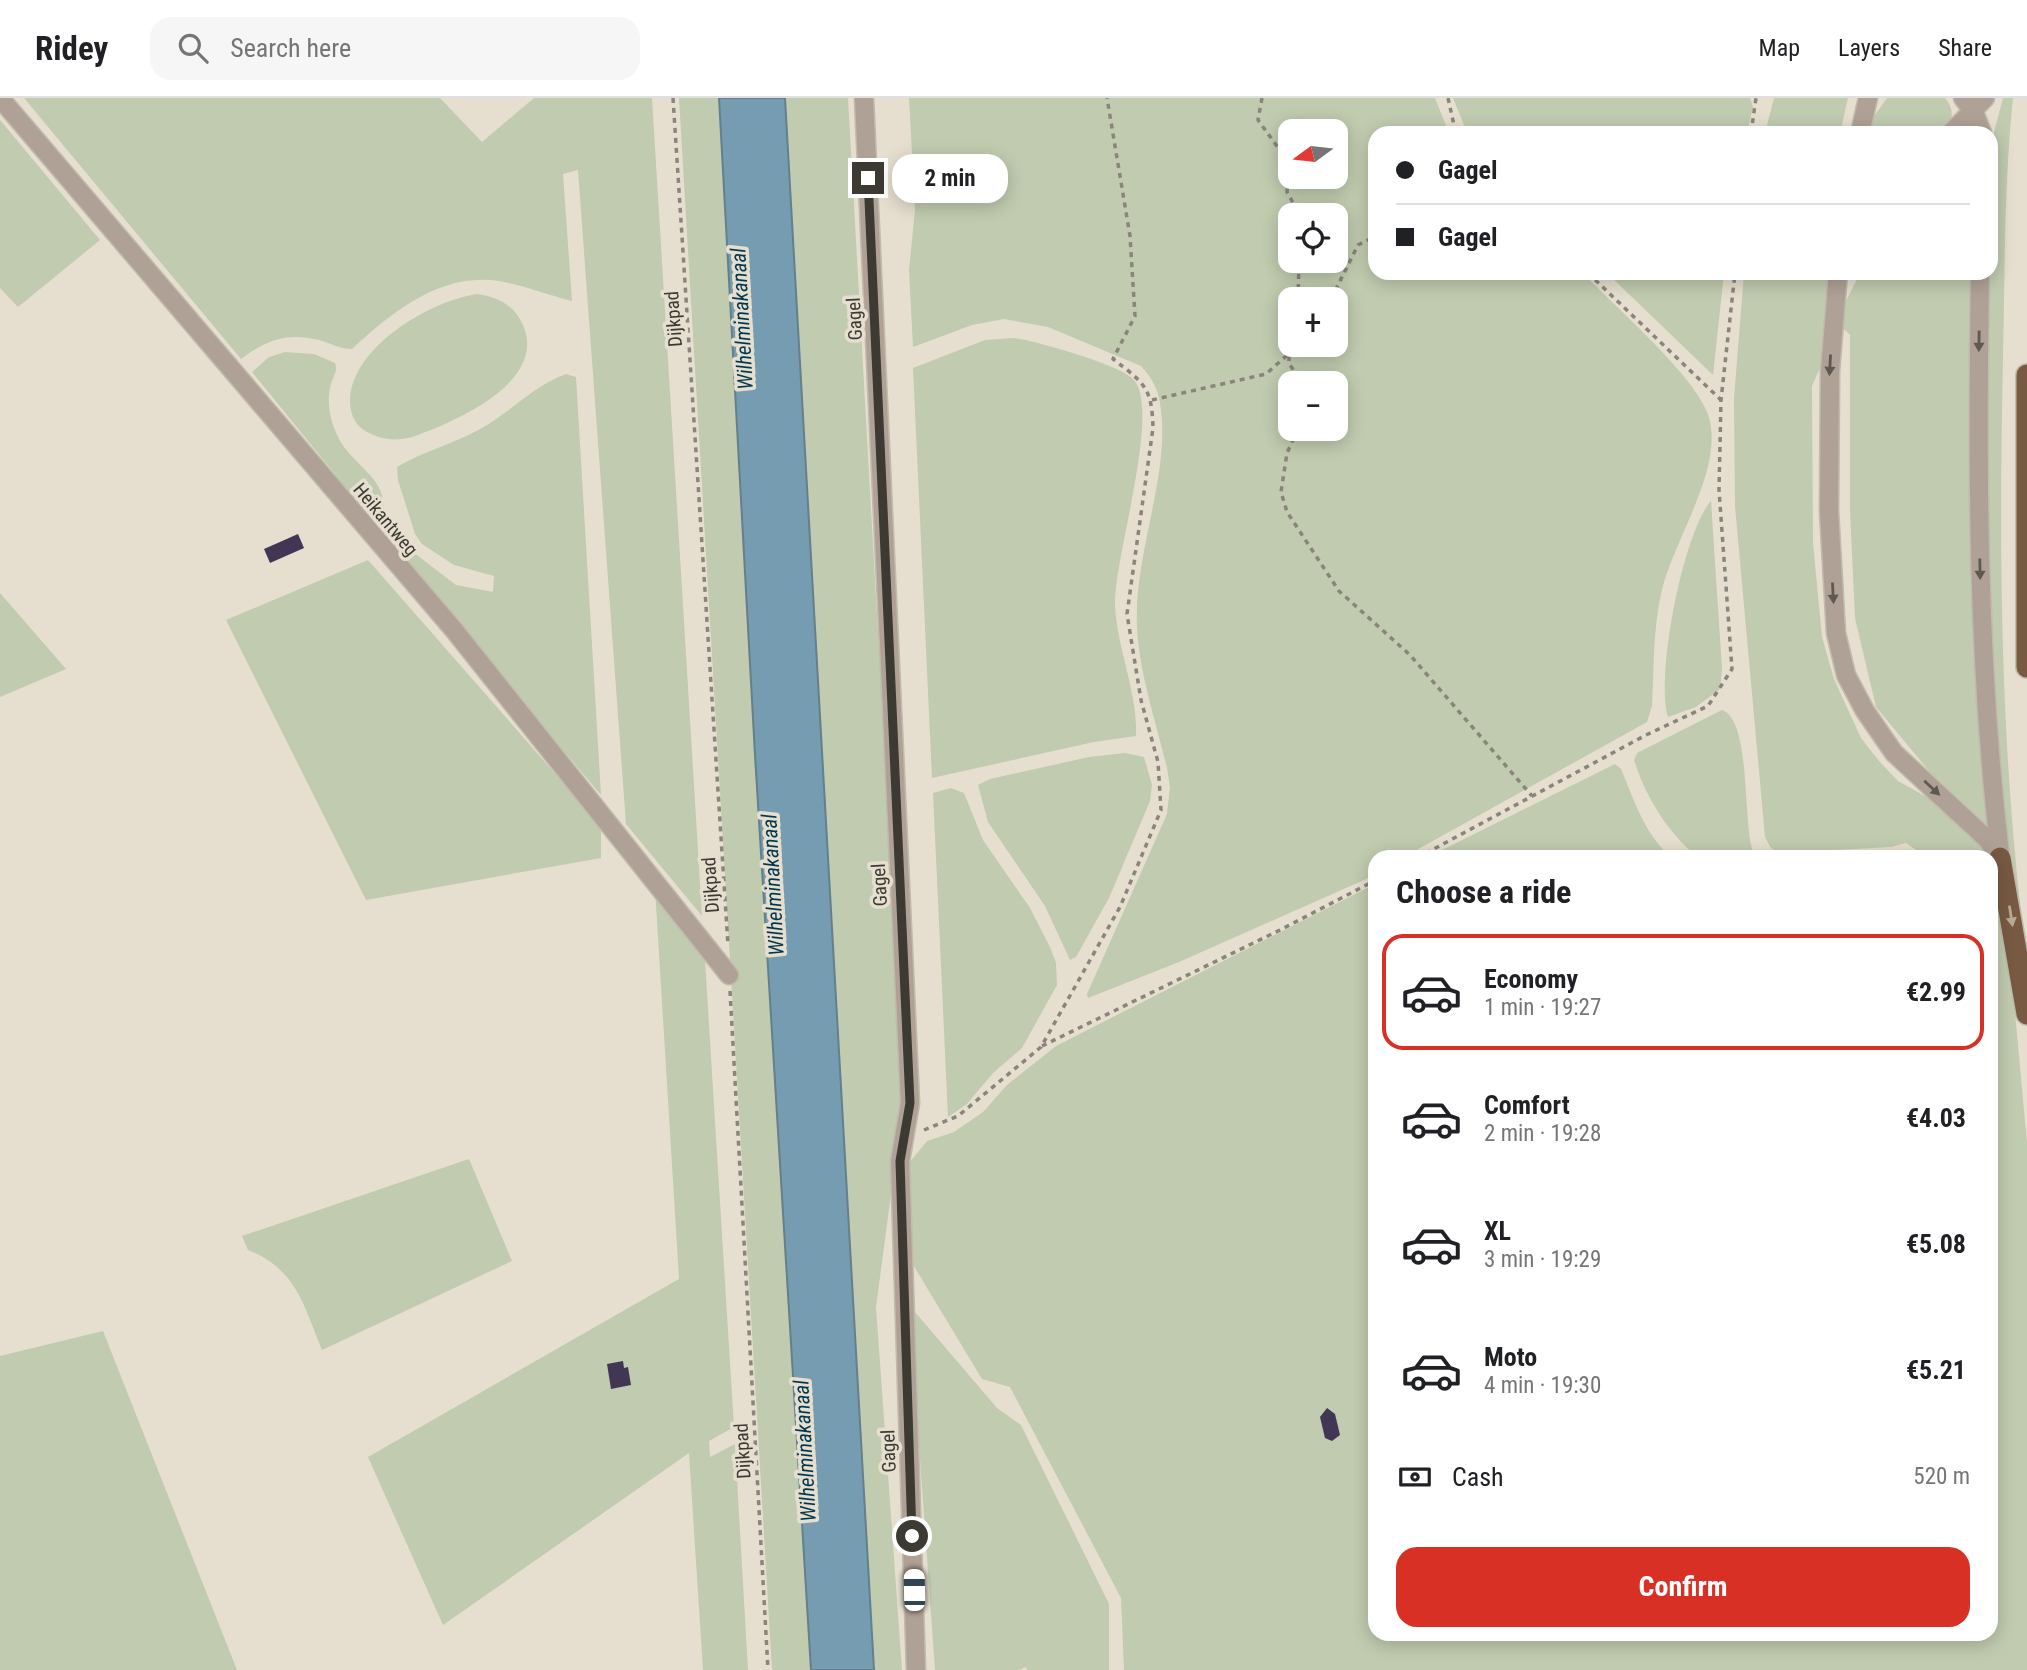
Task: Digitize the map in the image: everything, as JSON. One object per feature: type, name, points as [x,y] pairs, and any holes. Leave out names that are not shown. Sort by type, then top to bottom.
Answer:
[{"type":"highway","points":[[2027,375],[2027,667]]},
{"type":"highway","points":[[2000,858],[2027,1014]]},
{"type":"street","name":"Heikantweg","points":[[0,98],[454,630],[729,975]]},
{"type":"street","name":"Gagel","points":[[864,98],[910,1090],[906,1138],[900,1161],[916,1670]]},
{"type":"street","points":[[1862,126],[1868,98]]},
{"type":"street","points":[[1956,126],[1974,102]]},
{"type":"street","points":[[1974,102],[1980,126]]},
{"type":"street","points":[[1837,280],[1829,372],[1829,511],[1836,633],[1846,675],[1865,712],[1894,753],[1988,840],[1995,850]]},
{"type":"street","points":[[1835,297],[1847,280]]},
{"type":"street","points":[[1980,280],[1978,442],[1981,613],[1988,752],[2000,858]]},
{"type":"path","name":"Dijkpad","points":[[673,98],[729,975],[768,1670]]},
{"type":"path","points":[[1041,1046],[1120,907],[1161,810],[1158,762],[1141,700],[1127,614],[1153,428],[1152,400],[1144,384],[1113,359],[1135,316],[1129,236],[1107,98]]},
{"type":"path","points":[[1262,98],[1258,120],[1279,149],[1289,172],[1287,192],[1293,203]]},
{"type":"path","points":[[1448,98],[1455,126]]},
{"type":"path","points":[[1752,126],[1755,98]]},
{"type":"path","points":[[1337,287],[1358,245],[1368,240]]},
{"type":"path","points":[[1595,280],[1721,400]]},
{"type":"path","points":[[1432,850],[1646,735],[1708,706],[1732,669],[1719,490],[1721,400],[1734,280]]},
{"type":"path","points":[[1152,400],[1266,374],[1286,357]]},
{"type":"path","points":[[1292,441],[1287,453],[1281,492],[1287,512],[1339,591],[1410,655],[1532,796]]},
{"type":"path","points":[[906,1138],[958,1116],[1041,1046],[1368,884]]},
{"type":"green space","points":[[24,98],[440,98],[482,142],[534,98],[652,98],[702,916],[626,824],[578,170],[563,174],[572,301],[499,281],[457,283],[438,289],[401,309],[352,349],[307,338],[287,337],[259,347],[241,359]]},
{"type":"green space","points":[[679,98],[719,98],[755,755],[811,1670],[772,1670]]},
{"type":"green space","points":[[785,98],[848,98],[904,1097],[876,1307],[902,1670],[874,1670]]},
{"type":"green space","points":[[909,98],[1435,98],[1446,126],[1368,126],[1368,280],[1590,280],[1669,359],[1707,412],[1712,433],[1710,455],[1705,478],[1661,594],[1655,636],[1652,706],[1647,722],[1417,850],[1368,850],[1368,878],[1364,880],[1179,962],[1088,998],[1087,994],[1167,814],[1170,787],[1167,768],[1144,679],[1137,626],[1141,569],[1161,452],[1159,398],[1152,381],[1141,366],[1048,327],[1004,319],[972,325],[913,347],[909,270],[915,210]]},
{"type":"green space","points":[[1453,98],[1750,98],[1753,107],[1749,126],[1464,125]]},
{"type":"green space","points":[[1774,98],[1848,98],[1842,126],[1767,126]]},
{"type":"green space","points":[[1887,98],[1945,98],[1952,111],[1949,126],[1869,126]]},
{"type":"green space","points":[[2003,98],[2013,98],[2005,228],[2001,563],[2008,767],[2020,903],[2017,905],[1998,773],[1987,549],[1988,280],[1998,280],[1998,126],[1996,126]]},
{"type":"green space","points":[[0,120],[100,240],[18,307],[0,288]]},
{"type":"green space","points":[[1614,280],[1723,280],[1713,375]]},
{"type":"green space","points":[[1743,280],[1829,280],[1820,368],[1812,386],[1813,543],[1822,637],[1834,679],[1861,738],[1898,781],[1952,811],[1985,850],[1916,850],[1906,843],[1891,847],[1835,850],[1771,848],[1765,837],[1735,506],[1734,398]]},
{"type":"green space","points":[[1856,280],[1975,280],[1992,822],[1988,826],[1929,771],[1876,707],[1855,618],[1850,511],[1850,335],[1841,326],[1843,307]]},
{"type":"green space","points":[[477,294],[504,303],[515,312],[523,325],[527,345],[523,364],[511,380],[476,408],[412,437],[388,439],[362,429],[351,412],[350,401],[354,381],[364,362],[378,345],[396,330],[437,306]]},
{"type":"green space","points":[[1014,338],[1096,361],[1126,374],[1134,380],[1141,397],[1140,453],[1121,554],[1115,605],[1119,638],[1134,704],[1136,736],[1094,742],[932,778],[913,368],[985,340]]},
{"type":"green space","points":[[285,352],[314,354],[335,363],[336,371],[329,397],[331,418],[345,449],[371,477],[383,497],[380,526],[377,526],[252,372],[269,357]]},
{"type":"green space","points":[[566,374],[576,377],[601,795],[390,545],[405,546],[456,585],[493,592],[494,576],[454,565],[422,544],[415,534],[398,480],[397,467],[480,429],[532,392]]},
{"type":"green space","points":[[1711,501],[1722,669],[1720,689],[1696,707],[1668,717],[1665,670],[1674,606],[1691,542]]},
{"type":"green space","points":[[368,560],[601,826],[601,858],[366,900],[226,620]]},
{"type":"green space","points":[[0,593],[66,669],[0,697]]},
{"type":"green space","points":[[1722,710],[1732,718],[1742,754],[1753,850],[1690,850],[1659,813],[1645,788],[1634,760],[1637,753]]},
{"type":"green space","points":[[1125,753],[1144,757],[1152,785],[1150,801],[1109,898],[1076,957],[1070,960],[1045,906],[988,822],[978,785],[990,779],[1089,757]]},
{"type":"green space","points":[[1615,764],[1621,769],[1647,828],[1664,850],[1442,850]]},
{"type":"green space","points":[[951,788],[964,793],[983,840],[1030,908],[1056,963],[1057,985],[1022,1048],[993,1073],[967,1104],[948,1117],[933,793]]},
{"type":"green space","points":[[1998,883],[2007,925],[2027,1143],[2027,1670],[1124,1670],[1121,1598],[1010,1387],[982,1379],[909,1258],[904,1169],[927,1141],[954,1132],[983,1112],[1007,1085],[1056,1046],[1368,888],[1368,1641],[1998,1641]]},
{"type":"green space","points":[[655,888],[704,944],[734,1427],[709,1441],[710,1457],[735,1444],[748,1670],[703,1670],[689,1453],[443,1625],[368,1457],[679,1279]]},
{"type":"green space","points":[[469,1159],[512,1261],[322,1350],[303,1303],[288,1278],[264,1258],[248,1250],[242,1236]]},
{"type":"green space","points":[[909,1305],[997,1408],[1021,1425],[1109,1604],[1109,1670],[1027,1670],[1026,1667],[1019,1670],[935,1670]]},
{"type":"green space","points":[[103,1331],[237,1670],[0,1670],[0,1356]]},
{"type":"water","name":"Wilhelminakanaal","points":[[719,98],[785,98],[874,1670],[811,1670],[755,755]]},
{"type":"building","points":[[298,534],[304,548],[270,563],[264,549]]},
{"type":"building","points":[[623,1361],[624,1368],[628,1367],[631,1385],[611,1389],[607,1364]]},
{"type":"building","points":[[1327,1408],[1335,1414],[1340,1435],[1332,1441],[1325,1438],[1320,1417]]},
{"type":"route","points":[[868,178],[910,1103],[900,1161],[912,1536]]}]
